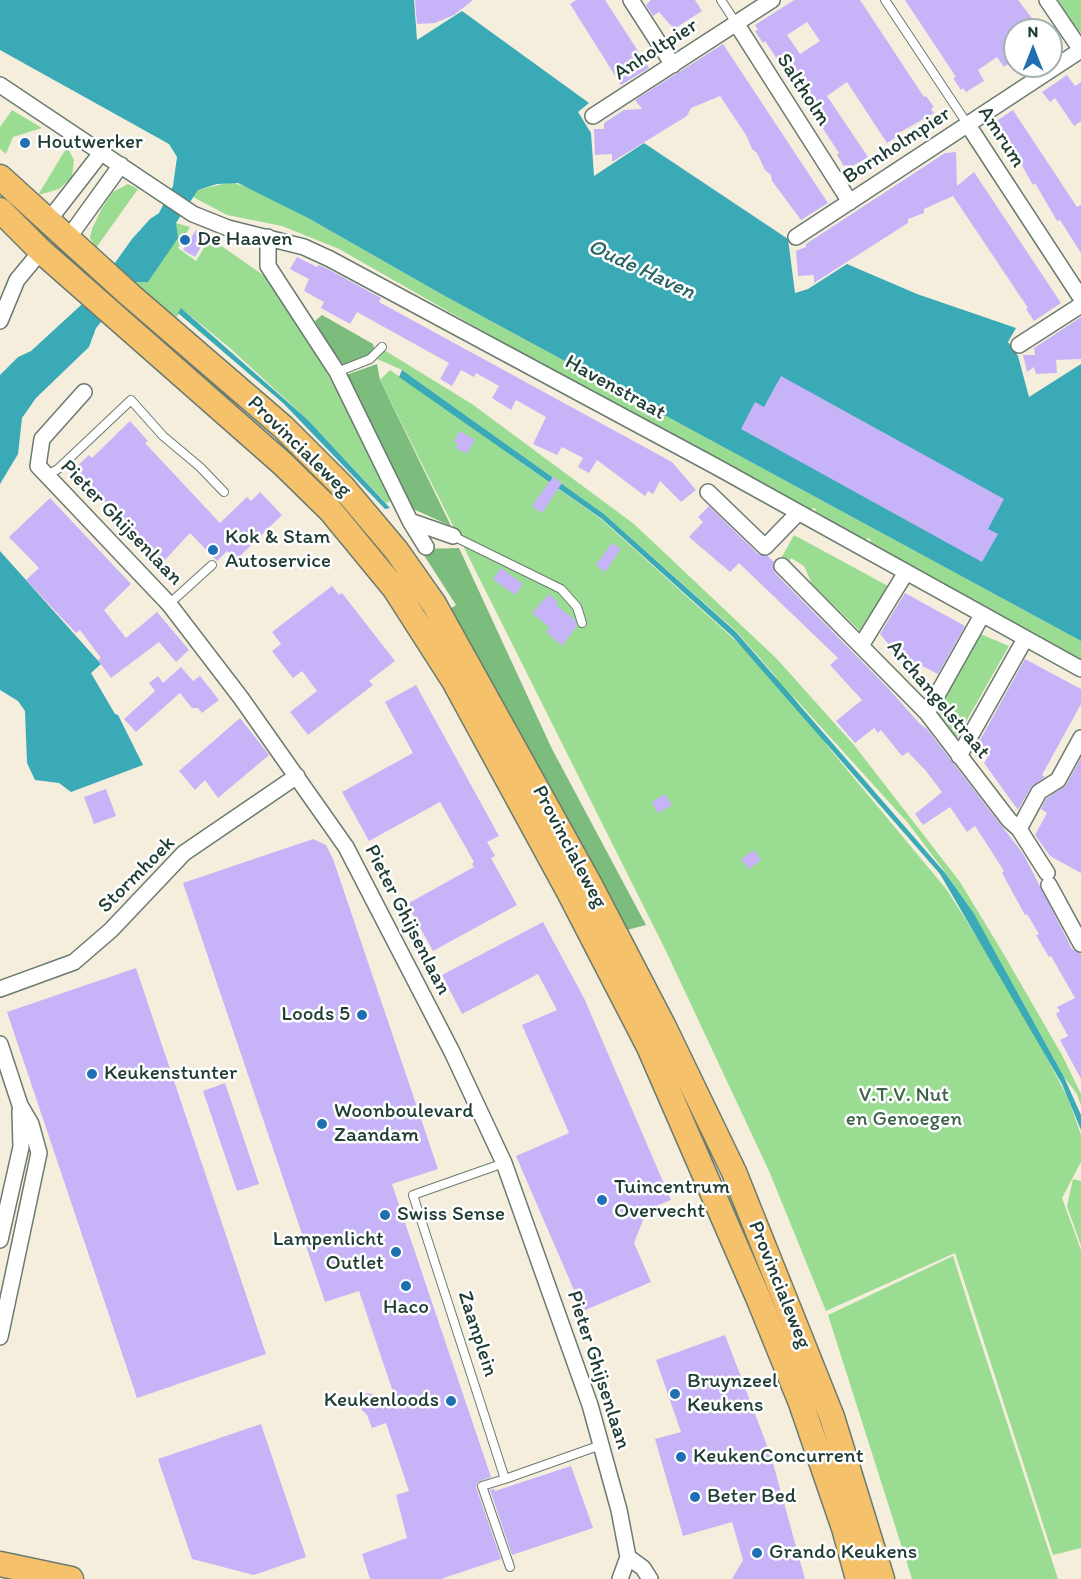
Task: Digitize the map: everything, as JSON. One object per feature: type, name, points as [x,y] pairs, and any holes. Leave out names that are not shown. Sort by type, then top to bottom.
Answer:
[{"type":"main road","name":"Provincialeweg","points":[[0,177],[69,237],[131,297],[283,427],[342,486],[396,550],[434,604],[468,661],[659,1016],[734,1172],[832,1417],[882,1579]]},
{"type":"main road","name":"Provincialeweg","points":[[0,210],[41,251],[283,464],[330,510],[395,589],[454,681],[569,892],[649,1047],[758,1295],[801,1403],[844,1528],[858,1579]]},
{"type":"main road","points":[[41,251],[49,220]]},
{"type":"main road","points":[[41,251],[69,237]]},
{"type":"main road","points":[[0,1564],[71,1579]]},
{"type":"street","points":[[631,0],[672,65]]},
{"type":"street","name":"Anholtpier","points":[[593,116],[772,0]]},
{"type":"street","points":[[1047,0],[1081,50]]},
{"type":"street","name":"Saltholm","points":[[736,23],[850,202]]},
{"type":"street","name":"Bornholmpier","points":[[796,237],[1081,50]]},
{"type":"street","name":"Havenstraat","points":[[0,85],[193,214],[228,228],[304,247],[330,259],[1081,669]]},
{"type":"street","name":"Amrum","points":[[968,125],[1081,298]]},
{"type":"street","points":[[49,220],[101,153]]},
{"type":"street","points":[[69,237],[121,165]]},
{"type":"street","points":[[268,237],[268,266],[337,372],[410,521],[426,547]]},
{"type":"street","points":[[0,321],[17,280],[41,251]]},
{"type":"street","points":[[1019,345],[1081,304]]},
{"type":"street","name":"Pieter Ghijsenlaan","points":[[84,392],[42,439],[38,466],[170,604],[297,776],[346,847],[452,1052],[504,1163],[572,1347],[619,1510],[628,1557]]},
{"type":"street","points":[[708,492],[765,547],[798,513]]},
{"type":"street","points":[[410,521],[453,536]]},
{"type":"street","name":"Archangelstraat","points":[[782,566],[862,644],[927,713],[1009,820],[1019,829],[1081,942]]},
{"type":"street","points":[[862,644],[905,574]]},
{"type":"street","points":[[927,713],[981,616]]},
{"type":"street","points":[[959,756],[1024,639]]},
{"type":"street","points":[[1019,829],[1040,792],[1058,780],[1081,738]]},
{"type":"street","name":"Stormhoek","points":[[0,989],[74,963],[111,930],[184,853],[297,776]]},
{"type":"street","points":[[0,1044],[20,1105],[31,1124],[38,1145],[38,1163],[0,1337]]},
{"type":"street","points":[[0,1240],[21,1147],[20,1105]]},
{"type":"street","points":[[620,1579],[628,1557],[643,1568],[650,1579]]},
{"type":"lane","name":"Saltholm","points":[[721,0],[736,23]]},
{"type":"lane","name":"Amrum","points":[[885,0],[968,125]]},
{"type":"lane","points":[[337,372],[370,359],[382,347]]},
{"type":"lane","points":[[47,476],[58,469],[131,400],[163,436],[200,467],[224,492]]},
{"type":"lane","points":[[453,536],[561,589],[577,607],[582,623]]},
{"type":"lane","points":[[170,604],[212,565]]},
{"type":"lane","name":"Zaanplein","points":[[504,1163],[413,1195],[505,1479]]},
{"type":"lane","points":[[510,1567],[482,1486],[601,1445]]},
{"type":"green space","points":[[1058,0],[1081,0],[1081,32],[1078,30]]},
{"type":"green space","points":[[12,110],[42,128],[13,137],[6,154],[0,149],[0,127]]},
{"type":"green space","points":[[67,147],[74,160],[72,177],[59,189],[38,195]]},
{"type":"green space","points":[[231,182],[256,190],[308,218],[443,295],[1081,641],[1081,660],[869,544],[871,540],[868,538],[864,542],[822,519],[823,516],[815,511],[816,509],[813,508],[810,512],[530,358],[339,249],[282,226],[227,215],[193,197],[198,190]]},
{"type":"green space","points":[[128,184],[138,189],[96,248],[90,238],[102,208],[113,192]]},
{"type":"green space","points":[[176,223],[190,227],[178,248],[196,261],[210,238],[266,277],[301,329],[350,413],[391,501],[386,503],[308,420],[230,348],[182,309],[176,318],[135,282],[148,281]]},
{"type":"green space","points":[[322,315],[373,344],[375,352],[365,359],[347,365],[339,363],[315,321]]},
{"type":"green space","name":"V.T.V. Nut en Genoegen","points":[[384,350],[472,404],[634,524],[777,659],[854,745],[960,882],[1003,953],[1062,1055],[1081,1094],[1081,1106],[1077,1094],[1064,1077],[971,909],[945,872],[908,823],[791,694],[829,748],[947,890],[1014,996],[1068,1098],[1081,1135],[1081,1162],[1062,1198],[1081,1250],[1081,1548],[1053,1555],[955,1253],[826,1311],[769,1171],[665,949],[380,380],[390,370],[601,519],[778,679],[736,631],[604,514],[402,370],[375,358]]},
{"type":"green space","points":[[377,364],[380,380],[451,526],[413,509],[346,375]]},
{"type":"green space","points":[[794,535],[888,586],[860,631],[812,584],[804,566],[791,558],[786,567],[779,562]]},
{"type":"green space","points":[[459,548],[552,749],[646,925],[627,930],[450,609],[456,605],[420,549]]},
{"type":"green space","points":[[978,633],[1009,646],[955,741],[933,711]]},
{"type":"green space","points":[[1073,1179],[1081,1181],[1081,1246],[1067,1206]]},
{"type":"green space","points":[[953,1256],[1058,1579],[912,1579],[828,1315]]},
{"type":"water","name":"Oude Haven","points":[[0,0],[414,0],[417,40],[462,11],[589,103],[578,112],[591,133],[594,176],[644,143],[788,239],[795,293],[808,289],[847,264],[917,294],[1016,328],[1008,342],[1018,356],[1029,397],[1081,364],[1081,641],[443,295],[308,218],[238,183],[217,184],[198,190],[176,223],[178,238],[148,282],[135,282],[96,328],[89,347],[36,398],[22,418],[18,454],[0,484],[0,375],[18,357],[31,351],[92,295],[132,239],[150,219],[159,213],[173,186],[177,157],[169,144],[0,50]]},
{"type":"water","points":[[181,308],[308,420],[390,508],[385,509],[283,403],[178,313]]},
{"type":"water","points":[[402,370],[604,514],[736,632],[946,874],[973,912],[1064,1077],[1081,1115],[1081,1130],[1062,1084],[940,874],[733,637],[602,519],[399,377]]},
{"type":"water","points":[[0,551],[101,664],[91,673],[115,714],[118,715],[143,765],[71,792],[59,783],[35,780],[27,763],[25,711],[18,701],[0,690]]},
{"type":"building","points":[[415,0],[473,0],[454,15],[435,23],[417,24]]},
{"type":"building","points":[[576,0],[605,0],[649,68],[621,85],[570,4]]},
{"type":"building","points":[[651,0],[695,0],[702,11],[674,29],[659,12],[653,16],[646,5]]},
{"type":"building","points":[[794,0],[860,0],[924,97],[926,96],[934,107],[931,109],[934,113],[897,134],[898,136],[887,143],[847,82],[827,96],[868,157],[849,168],[847,165],[844,166],[837,155],[839,153],[789,77],[765,41],[763,43],[755,31],[758,30],[755,25]],"holes":[[[807,22],[820,41],[800,54],[787,35]]]},
{"type":"building","points":[[905,0],[1018,0],[1032,18],[1003,18],[1003,66],[997,57],[978,70],[984,81],[966,92],[963,88],[961,90],[953,78],[956,77]]},
{"type":"building","points":[[723,44],[828,203],[801,220],[772,181],[771,175],[765,170],[757,153],[752,149],[746,135],[720,96],[691,108],[687,116],[612,162],[612,154],[595,155],[594,129],[604,129],[604,123],[624,110],[642,109],[635,100]]},
{"type":"building","points":[[1067,75],[1075,86],[1081,82],[1081,121],[1074,126],[1055,98],[1050,102],[1042,92]]},
{"type":"building","points":[[1013,110],[1077,207],[1081,205],[1081,253],[1060,220],[1057,221],[1035,183],[1033,185],[1011,146],[1009,148],[998,132],[1001,130],[995,122]]},
{"type":"building","points":[[956,152],[957,186],[974,172],[1061,303],[1034,321],[1026,309],[1028,308],[953,196],[924,209],[924,213],[908,219],[908,223],[814,283],[814,275],[798,276],[796,251],[806,247],[806,244],[945,153]]},
{"type":"building","points":[[196,230],[207,237],[195,257],[183,250]]},
{"type":"building","points":[[297,257],[317,267],[319,265],[326,268],[381,298],[379,302],[672,462],[696,490],[681,502],[660,481],[653,494],[648,491],[645,496],[597,460],[589,473],[578,467],[583,458],[562,447],[557,455],[533,444],[546,417],[516,400],[511,410],[492,398],[499,386],[476,373],[474,377],[461,370],[452,386],[440,379],[449,363],[357,312],[350,324],[321,308],[324,302],[304,291],[309,279],[290,269]]},
{"type":"building","points":[[1081,317],[1081,359],[1056,360],[1057,373],[1036,374],[1034,367],[1027,372],[1023,355],[1035,355],[1034,348]]},
{"type":"building","points":[[781,376],[1004,499],[988,529],[998,534],[982,562],[741,429],[755,402],[764,407]]},
{"type":"building","points":[[130,421],[148,441],[145,443],[220,523],[247,497],[251,501],[260,492],[282,515],[236,560],[227,551],[217,561],[190,533],[163,562],[145,543],[143,544],[75,468],[89,455],[92,458]]},
{"type":"building","points":[[460,431],[475,440],[466,454],[456,448],[458,444],[454,441]]},
{"type":"building","points":[[553,477],[562,483],[542,513],[532,506]]},
{"type":"building","points":[[50,498],[131,584],[104,610],[126,638],[157,612],[189,650],[176,662],[159,642],[111,678],[98,660],[101,658],[80,630],[76,633],[26,580],[39,568],[9,537]]},
{"type":"building","points":[[709,506],[758,554],[768,556],[774,562],[775,573],[927,729],[1024,855],[1072,949],[1081,954],[1081,1079],[1060,1040],[1068,1036],[1056,1014],[1060,1011],[1057,1007],[1075,998],[1036,935],[1039,934],[1027,914],[1025,915],[1002,873],[1004,871],[988,846],[975,826],[967,832],[950,807],[923,825],[915,814],[942,792],[926,771],[908,752],[902,756],[881,730],[878,733],[874,728],[855,743],[836,721],[862,700],[830,665],[838,658],[739,563],[730,572],[689,537],[703,522],[698,517]]},
{"type":"building","points":[[612,543],[621,549],[605,572],[596,565]]},
{"type":"building","points":[[501,568],[523,584],[515,595],[493,579]]},
{"type":"building","points":[[332,586],[339,595],[342,593],[395,661],[369,681],[373,685],[308,735],[290,712],[317,691],[302,671],[293,678],[272,651],[281,644],[272,632]]},
{"type":"building","points":[[905,593],[965,626],[938,674],[914,662],[910,670],[880,634]]},
{"type":"building","points":[[549,594],[558,602],[556,605],[575,620],[577,626],[562,646],[546,632],[550,628],[532,613]]},
{"type":"building","points":[[1025,659],[1081,689],[1081,704],[1042,775],[1045,777],[1031,787],[1018,810],[984,763],[988,757],[975,749]]},
{"type":"building","points":[[181,667],[193,681],[200,676],[219,700],[202,713],[198,708],[192,708],[180,693],[136,732],[124,719],[155,691],[149,683],[158,676],[163,683]]},
{"type":"building","points":[[416,685],[499,836],[487,842],[495,856],[491,858],[517,905],[433,951],[407,904],[474,867],[472,864],[474,862],[440,802],[369,841],[342,792],[413,753],[385,702]]},
{"type":"building","points":[[240,718],[269,755],[218,798],[205,780],[195,790],[179,771]]},
{"type":"building","points":[[1081,758],[1081,873],[1050,856],[1035,835],[1047,813],[1041,809],[1046,799],[1066,785]]},
{"type":"building","points":[[106,789],[116,816],[94,824],[84,797]]},
{"type":"building","points":[[665,794],[672,805],[658,813],[652,802]]},
{"type":"building","points":[[313,839],[326,845],[333,859],[438,1169],[392,1184],[491,1477],[478,1482],[476,1487],[501,1559],[441,1579],[370,1579],[362,1554],[407,1538],[396,1495],[409,1491],[386,1423],[372,1428],[367,1415],[358,1406],[366,1393],[372,1394],[399,1410],[359,1291],[325,1302],[183,883]]},
{"type":"building","points":[[754,850],[761,860],[749,869],[741,859]]},
{"type":"building","points":[[543,922],[584,998],[671,1200],[647,1210],[634,1243],[651,1282],[583,1311],[516,1156],[569,1133],[522,1025],[557,1010],[538,974],[462,1014],[442,975]]},
{"type":"building","points":[[136,968],[266,1354],[137,1398],[7,1012]]},
{"type":"building","points":[[225,1083],[259,1184],[237,1191],[203,1091]]},
{"type":"building","points":[[725,1335],[771,1456],[805,1579],[732,1579],[743,1560],[732,1522],[683,1536],[655,1439],[681,1432],[656,1360]]},
{"type":"building","points":[[261,1424],[306,1557],[254,1575],[192,1559],[158,1459]]},
{"type":"building","points":[[571,1466],[593,1528],[512,1555],[490,1490],[495,1491]]},
{"type":"place","name":"Houtwerker","points":[[25,143]]},
{"type":"place","name":"De Haaven","points":[[185,240]]},
{"type":"place","name":"Kok & Stam Autoservice","points":[[213,550]]},
{"type":"place","name":"Loods 5","points":[[362,1015]]},
{"type":"place","name":"Keukenstunter","points":[[92,1074]]},
{"type":"place","name":"Woonboulevard Zaandam","points":[[322,1124]]},
{"type":"place","name":"Tuincentrum Overvecht","points":[[602,1200]]},
{"type":"place","name":"Swiss Sense","points":[[385,1215]]},
{"type":"place","name":"Lampenlicht Outlet","points":[[396,1252]]},
{"type":"place","name":"Haco","points":[[406,1286]]},
{"type":"place","name":"Bruynzeel Keukens","points":[[675,1394]]},
{"type":"place","name":"Keukenloods","points":[[451,1401]]},
{"type":"place","name":"KeukenConcurrent","points":[[681,1457]]},
{"type":"place","name":"Beter Bed","points":[[695,1497]]},
{"type":"place","name":"Grando Keukens","points":[[757,1553]]}]
